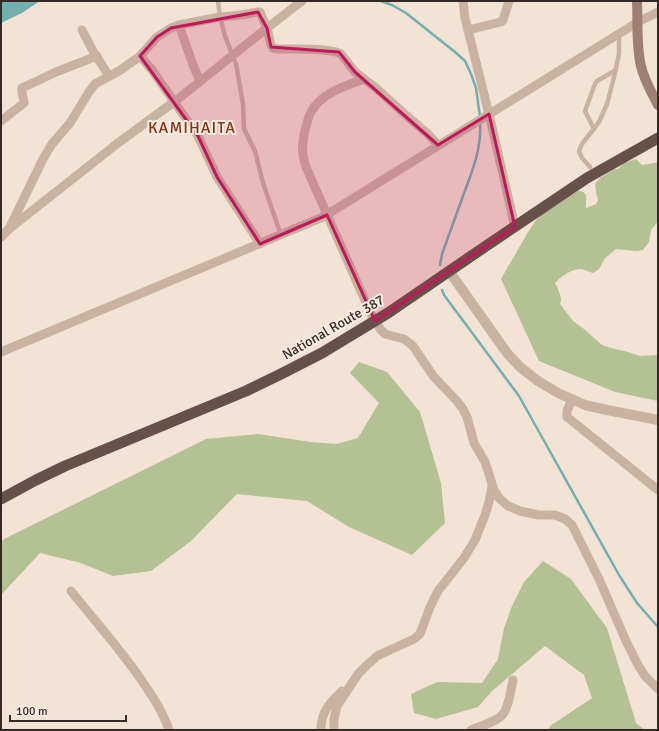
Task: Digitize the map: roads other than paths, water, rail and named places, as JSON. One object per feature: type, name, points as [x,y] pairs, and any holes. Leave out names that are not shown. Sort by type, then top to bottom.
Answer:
[{"type":"highway","name":"National Route 387","points":[[1,499],[64,466],[246,391],[322,353],[375,321],[587,178],[658,138]]},
{"type":"main road","points":[[637,1],[640,65],[658,106]]},
{"type":"street","points":[[1,237],[9,229],[118,143],[175,101],[302,1]]},
{"type":"street","points":[[463,1],[468,30],[515,227]]},
{"type":"street","points":[[468,30],[501,22],[503,20],[508,1]]},
{"type":"street","points":[[9,229],[43,159],[52,144],[70,123],[92,88],[99,81],[122,69],[140,56],[157,37],[166,30],[179,25],[220,17],[258,12],[261,14],[267,28],[273,48],[336,51],[341,54],[355,72],[376,88],[428,134],[438,145]]},
{"type":"street","points":[[1,351],[318,220],[619,33],[658,12]]},
{"type":"street","points":[[179,25],[192,65],[200,81]]},
{"type":"street","points":[[82,30],[109,76]]},
{"type":"street","points":[[1,121],[24,103],[22,88],[96,56]]},
{"type":"street","points":[[140,56],[175,101],[198,136],[219,181],[260,244]]},
{"type":"street","points":[[364,79],[338,89],[318,103],[312,111],[306,127],[302,141],[302,152],[306,167],[371,314],[385,334],[404,339],[413,346],[434,378],[463,408],[474,443],[484,462],[492,486],[499,498],[508,506],[520,511],[539,515],[555,515],[565,519],[572,525],[599,579],[638,665],[646,676],[657,685]]},
{"type":"street","points":[[449,271],[507,353],[528,374],[553,390],[596,408],[658,420]]},
{"type":"street","points":[[572,399],[567,411],[567,417],[658,490]]},
{"type":"street","points":[[321,730],[322,718],[328,707],[372,660],[377,656],[414,639],[420,634],[430,607],[438,591],[464,558],[475,540],[485,515],[492,486]]},
{"type":"street","points":[[72,591],[132,666],[154,699],[169,730]]},
{"type":"street","points":[[334,730],[334,719],[337,706],[358,674]]},
{"type":"street","points":[[471,730],[497,719],[504,714],[513,680]]},
{"type":"lane","points":[[218,1],[225,36],[236,64],[243,104],[244,129],[255,151],[263,183],[281,235]]},
{"type":"lane","points":[[590,167],[582,158],[580,151],[582,144],[599,122],[607,104],[619,54],[619,33]]},
{"type":"lane","points":[[594,129],[585,111],[595,84],[597,81],[616,70]]},
{"type":"water","points":[[1,1],[40,1],[22,13],[1,23]]},
{"type":"waterway","points":[[381,1],[406,13],[465,61],[476,88],[480,117]]},
{"type":"waterway","points":[[440,265],[442,254],[476,160],[480,122]]},
{"type":"waterway","points":[[442,290],[444,295],[519,396],[619,575],[637,603],[658,627]]},
{"type":"district","name":"KAMIHAITA","points":[[192,127]]}]
